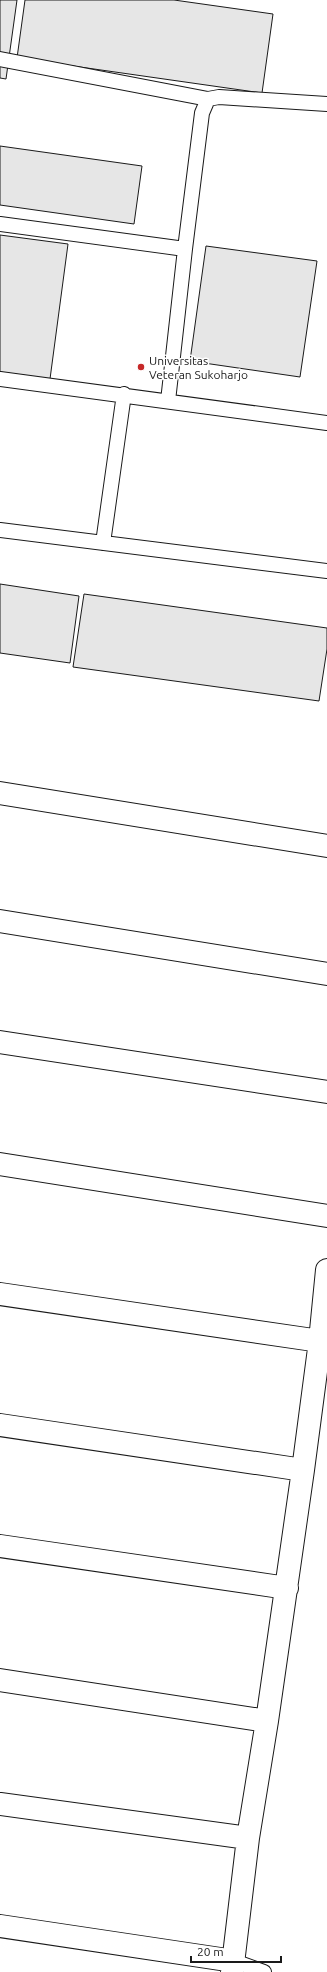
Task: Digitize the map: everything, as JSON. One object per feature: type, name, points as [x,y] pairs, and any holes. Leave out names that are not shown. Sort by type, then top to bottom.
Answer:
[{"type":"street","points":[[0,793],[327,846]]},
{"type":"street","points":[[0,921],[327,974]]},
{"type":"street","points":[[0,1042],[327,1092]]},
{"type":"street","points":[[0,1164],[327,1216]]},
{"type":"street","points":[[0,1926],[233,1967],[248,1838],[287,1588],[303,1470],[320,1341],[327,1270]]},
{"type":"street","points":[[0,1294],[320,1341]]},
{"type":"street","points":[[0,1425],[303,1470]]},
{"type":"street","points":[[0,1546],[287,1588]]},
{"type":"street","points":[[0,1680],[267,1721]]},
{"type":"street","points":[[0,1804],[248,1838]]},
{"type":"lane","points":[[0,58],[208,99],[219,97],[327,104]]},
{"type":"lane","points":[[168,400],[184,249],[202,113],[208,99]]},
{"type":"lane","points":[[0,224],[184,249]]},
{"type":"lane","points":[[0,379],[124,394],[327,423]]},
{"type":"lane","points":[[103,543],[124,394]]},
{"type":"lane","points":[[0,530],[327,570]]},
{"type":"lane","points":[[233,1967],[264,1972]]},
{"type":"building","points":[[0,0],[17,0],[6,79],[0,78]]},
{"type":"building","points":[[25,0],[174,0],[273,14],[262,93],[17,58]]},
{"type":"building","points":[[0,146],[142,166],[134,224],[0,205]]},
{"type":"building","points":[[0,235],[68,244],[50,379],[0,372]]},
{"type":"building","points":[[206,246],[317,261],[300,377],[190,361]]},
{"type":"building","points":[[0,584],[79,596],[70,663],[0,653]]},
{"type":"building","points":[[84,594],[327,628],[327,649],[319,701],[73,667]]},
{"type":"place","name":"Universitas Veteran Sukoharjo","points":[[141,367]]}]
